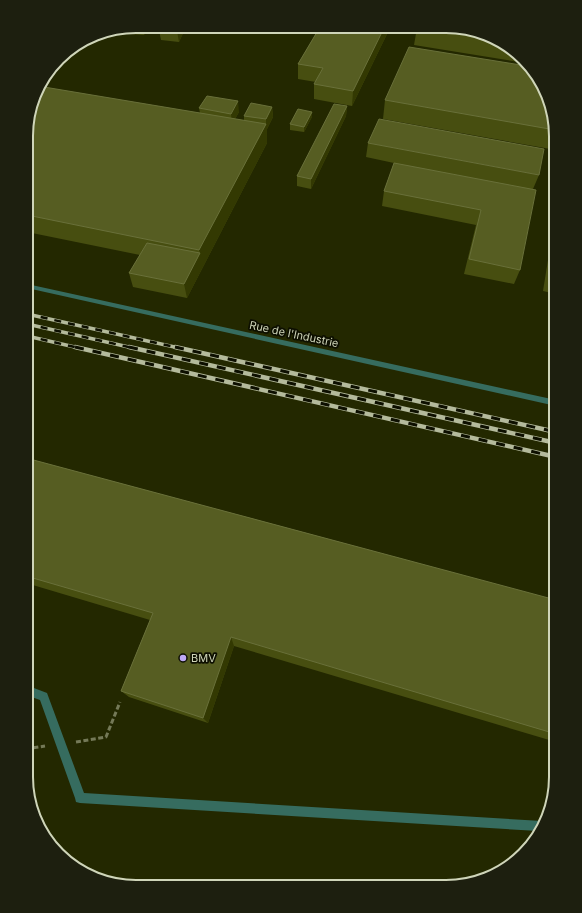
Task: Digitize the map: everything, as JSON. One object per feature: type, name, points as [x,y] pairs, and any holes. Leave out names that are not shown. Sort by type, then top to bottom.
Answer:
[{"type":"street","name":"Rue de l'Industrie","points":[[33,287],[549,401]]},
{"type":"street","points":[[33,692],[44,696],[80,798],[536,826]]},
{"type":"path","points":[[33,748],[106,737],[120,702]]},
{"type":"building","points":[[316,33],[382,33],[353,91],[314,84],[323,68],[298,64]]},
{"type":"building","points":[[409,47],[521,65],[528,73],[544,103],[548,129],[385,100]]},
{"type":"building","points":[[46,87],[266,124],[199,250],[33,216],[34,123],[38,103]]},
{"type":"building","points":[[207,96],[238,101],[231,114],[199,108]]},
{"type":"building","points":[[251,103],[272,107],[266,119],[244,116]]},
{"type":"building","points":[[334,104],[347,106],[311,179],[297,176]]},
{"type":"building","points":[[298,109],[312,112],[304,127],[290,124]]},
{"type":"building","points":[[379,119],[544,149],[539,175],[368,143]]},
{"type":"building","points":[[394,163],[536,190],[520,270],[469,259],[481,210],[384,191]]},
{"type":"building","points":[[147,243],[200,253],[184,284],[129,273]]},
{"type":"building","points":[[33,460],[549,598],[549,732],[231,637],[203,718],[121,691],[153,613],[33,578]]},
{"type":"railway","points":[[33,315],[179,348]]},
{"type":"railway","points":[[33,325],[133,348]]},
{"type":"railway","points":[[33,337],[79,348]]},
{"type":"railway","points":[[75,347],[549,455]]},
{"type":"railway","points":[[129,347],[549,441]]},
{"type":"railway","points":[[175,347],[549,430]]},
{"type":"place","name":"BMV","points":[[183,658]]}]
